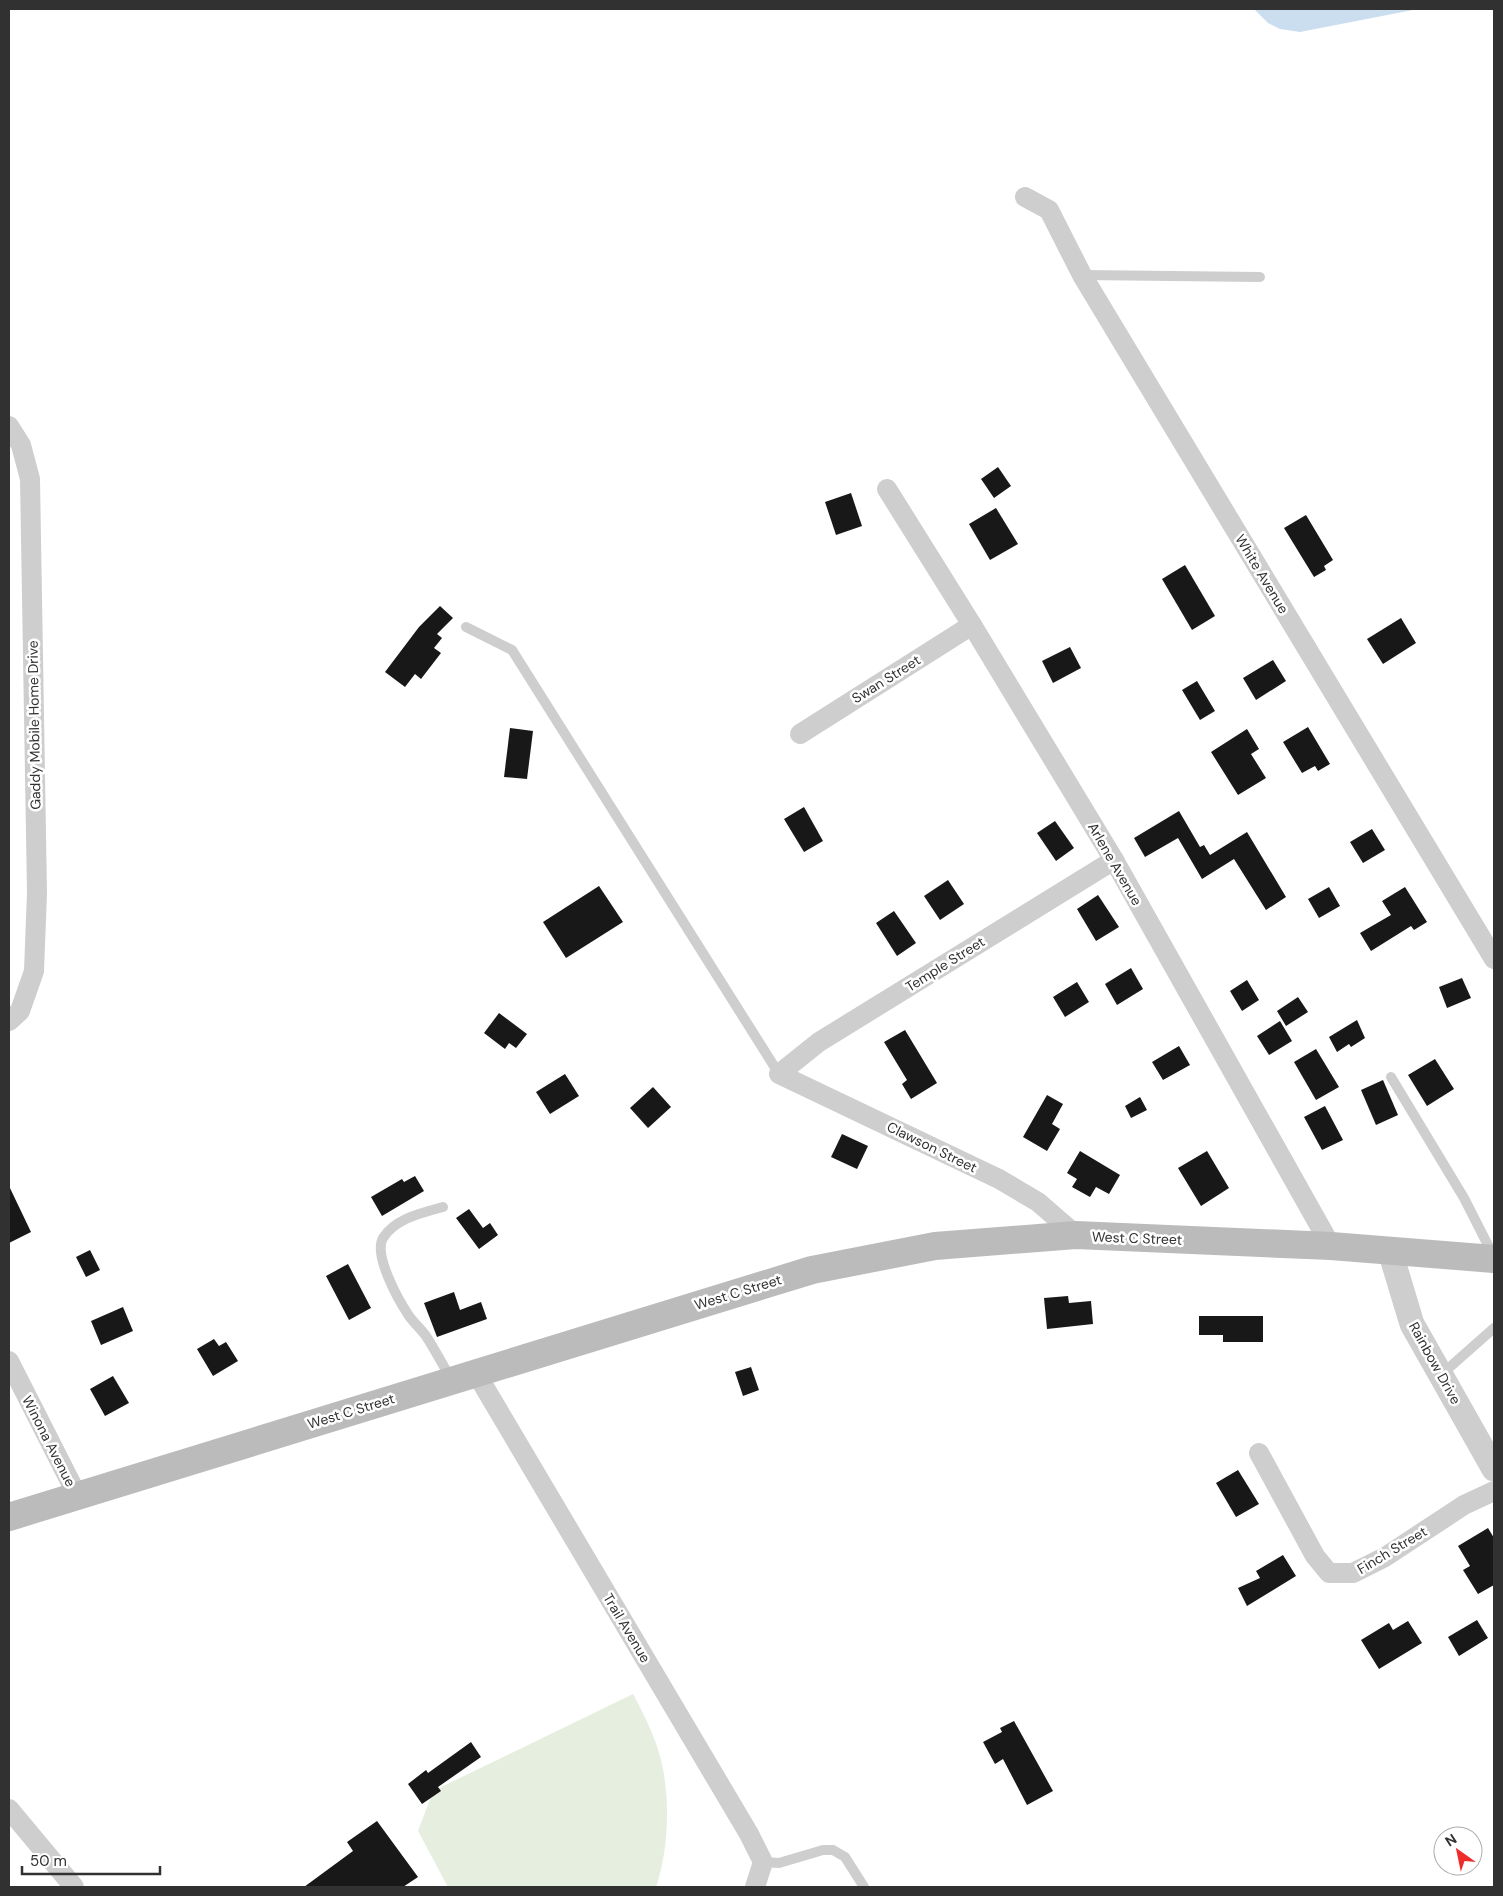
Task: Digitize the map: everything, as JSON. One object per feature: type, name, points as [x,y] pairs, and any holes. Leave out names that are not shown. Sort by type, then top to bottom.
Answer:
[{"type":"main road","name":"West C Street","points":[[9,1517],[812,1270],[935,1246],[1076,1235],[1331,1246],[1494,1258]]},
{"type":"street","name":"White Avenue","points":[[1025,197],[1049,210],[1082,276],[1494,959]]},
{"type":"street","name":"Gaddy Mobile Home Drive","points":[[9,426],[20,445],[30,480],[37,893],[34,971],[20,1011],[9,1021]]},
{"type":"street","name":"Arlene Avenue","points":[[887,489],[972,625],[1114,860],[1331,1246]]},
{"type":"street","name":"Swan Street","points":[[800,734],[972,625]]},
{"type":"street","name":"Temple Street","points":[[779,1074],[819,1042],[1114,860]]},
{"type":"street","name":"Clawson Street","points":[[779,1074],[999,1179],[1038,1202],[1076,1235]]},
{"type":"street","name":"Rainbow Drive","points":[[1390,1251],[1412,1324],[1494,1469]]},
{"type":"street","name":"Winona Avenue","points":[[9,1360],[76,1495]]},
{"type":"street","name":"Trail Avenue","points":[[464,1376],[749,1834],[763,1862]]},
{"type":"street","name":"Finch Street","points":[[1259,1453],[1314,1556],[1329,1572],[1353,1573],[1385,1557],[1464,1505],[1494,1491]]},
{"type":"street","points":[[9,1809],[74,1887]]},
{"type":"street","points":[[755,1887],[763,1862]]},
{"type":"lane","points":[[1082,276],[1260,277]]},
{"type":"lane","points":[[466,627],[512,650],[779,1074]]},
{"type":"lane","points":[[1392,1077],[1464,1198],[1494,1258]]},
{"type":"lane","points":[[443,1207],[408,1217],[394,1227],[383,1239],[380,1252],[383,1265],[408,1315],[426,1337],[464,1376]]},
{"type":"lane","points":[[1441,1375],[1494,1328]]},
{"type":"lane","points":[[763,1862],[779,1863],[823,1850],[833,1850],[845,1857],[864,1887]]},
{"type":"green space","points":[[633,1694],[655,1740],[661,1759],[667,1798],[667,1829],[663,1859],[656,1887],[448,1887],[418,1831],[433,1791]]},
{"type":"water","points":[[1254,9],[1418,9],[1300,32],[1280,29],[1268,23]]},
{"type":"building","points":[[998,467],[1011,486],[994,498],[981,479]]},
{"type":"building","points":[[851,493],[862,526],[836,535],[825,502]]},
{"type":"building","points":[[996,508],[1018,544],[990,560],[969,524]]},
{"type":"building","points":[[1306,515],[1333,560],[1324,566],[1326,570],[1314,577],[1284,528]]},
{"type":"building","points":[[1185,565],[1215,616],[1192,630],[1162,579]]},
{"type":"building","points":[[440,606],[453,618],[437,634],[442,638],[434,648],[441,653],[421,679],[415,674],[405,687],[385,672],[419,627]]},
{"type":"building","points":[[1401,618],[1416,643],[1383,664],[1367,639]]},
{"type":"building","points":[[1070,647],[1081,668],[1053,683],[1042,661]]},
{"type":"building","points":[[1273,660],[1286,681],[1256,700],[1243,678]]},
{"type":"building","points":[[1197,681],[1215,711],[1200,720],[1182,690]]},
{"type":"building","points":[[1308,727],[1330,764],[1318,771],[1315,766],[1302,773],[1283,742]]},
{"type":"building","points":[[510,728],[533,731],[527,779],[504,777]]},
{"type":"building","points":[[1247,729],[1259,749],[1251,754],[1266,778],[1238,795],[1211,752]]},
{"type":"building","points":[[804,807],[823,841],[804,852],[784,819]]},
{"type":"building","points":[[1179,811],[1200,847],[1204,845],[1210,855],[1247,832],[1286,897],[1266,910],[1234,859],[1202,879],[1178,838],[1145,857],[1134,838]]},
{"type":"building","points":[[1055,821],[1074,848],[1056,861],[1037,833]]},
{"type":"building","points":[[1372,829],[1385,850],[1363,863],[1350,842]]},
{"type":"building","points":[[948,880],[964,904],[940,920],[924,896]]},
{"type":"building","points":[[599,886],[623,922],[566,958],[543,922]]},
{"type":"building","points":[[1329,887],[1340,906],[1319,918],[1308,899]]},
{"type":"building","points":[[1405,887],[1427,922],[1414,930],[1411,926],[1371,951],[1360,933],[1391,915],[1382,901]]},
{"type":"building","points":[[1098,895],[1119,927],[1096,941],[1077,909]]},
{"type":"building","points":[[894,911],[916,943],[897,956],[876,923]]},
{"type":"building","points":[[1131,968],[1143,989],[1117,1005],[1105,984]]},
{"type":"building","points":[[1462,978],[1471,998],[1447,1008],[1439,987]]},
{"type":"building","points":[[1247,980],[1259,1000],[1242,1011],[1230,991]]},
{"type":"building","points":[[1077,982],[1089,1002],[1065,1017],[1053,997]]},
{"type":"building","points":[[1298,997],[1308,1012],[1286,1026],[1277,1011]]},
{"type":"building","points":[[499,1013],[527,1034],[516,1048],[509,1043],[505,1049],[484,1033]]},
{"type":"building","points":[[1357,1020],[1365,1038],[1351,1047],[1349,1044],[1337,1052],[1329,1037]]},
{"type":"building","points":[[1280,1021],[1292,1041],[1269,1055],[1257,1036]]},
{"type":"building","points":[[905,1030],[937,1083],[911,1099],[902,1084],[907,1080],[884,1042]]},
{"type":"building","points":[[1179,1046],[1190,1065],[1163,1080],[1152,1062]]},
{"type":"building","points":[[1316,1049],[1339,1087],[1316,1100],[1294,1062]]},
{"type":"building","points":[[1435,1059],[1454,1089],[1427,1106],[1408,1075]]},
{"type":"building","points":[[565,1074],[579,1096],[550,1114],[536,1092]]},
{"type":"building","points":[[1383,1080],[1398,1115],[1376,1125],[1361,1090]]},
{"type":"building","points":[[653,1087],[671,1107],[648,1128],[630,1108]]},
{"type":"building","points":[[1047,1095],[1063,1104],[1052,1124],[1060,1129],[1047,1151],[1023,1137]]},
{"type":"building","points":[[1140,1097],[1147,1110],[1131,1118],[1125,1106]]},
{"type":"building","points":[[1325,1106],[1343,1140],[1322,1150],[1304,1117]]},
{"type":"building","points":[[842,1134],[868,1146],[857,1169],[831,1157]]},
{"type":"building","points":[[1080,1151],[1120,1175],[1109,1194],[1096,1187],[1090,1197],[1072,1187],[1077,1179],[1067,1173]]},
{"type":"building","points":[[1207,1151],[1229,1188],[1201,1206],[1178,1168]]},
{"type":"building","points":[[415,1176],[424,1191],[382,1216],[371,1197],[402,1179],[404,1182]]},
{"type":"building","points":[[9,1186],[31,1232],[9,1243]]},
{"type":"building","points":[[469,1209],[483,1228],[490,1223],[498,1235],[479,1249],[456,1218]]},
{"type":"building","points":[[90,1250],[100,1270],[86,1277],[76,1257]]},
{"type":"building","points":[[348,1264],[371,1308],[349,1320],[326,1276]]},
{"type":"building","points":[[454,1292],[460,1310],[481,1302],[487,1319],[437,1337],[424,1303]]},
{"type":"building","points":[[1068,1296],[1069,1303],[1091,1301],[1093,1324],[1047,1329],[1044,1298]]},
{"type":"building","points":[[123,1307],[133,1331],[101,1345],[91,1321]]},
{"type":"building","points":[[1199,1316],[1263,1316],[1263,1342],[1223,1342],[1223,1335],[1199,1335]]},
{"type":"building","points":[[214,1339],[219,1346],[226,1342],[238,1361],[213,1376],[197,1349]]},
{"type":"building","points":[[751,1367],[759,1390],[743,1396],[735,1372]]},
{"type":"building","points":[[113,1376],[129,1403],[105,1416],[90,1389]]},
{"type":"building","points":[[1238,1470],[1259,1504],[1236,1517],[1216,1483]]},
{"type":"building","points":[[1488,1528],[1494,1538],[1494,1585],[1478,1594],[1463,1570],[1470,1566],[1458,1546]]},
{"type":"building","points":[[1283,1555],[1296,1576],[1247,1606],[1238,1588],[1260,1578],[1256,1571]]},
{"type":"building","points":[[1477,1620],[1488,1638],[1459,1656],[1448,1637]]},
{"type":"building","points":[[1408,1621],[1422,1643],[1379,1669],[1361,1640],[1389,1623],[1393,1630]]},
{"type":"building","points":[[1014,1721],[1053,1791],[1027,1805],[1003,1759],[995,1764],[983,1742],[1002,1732],[1000,1728]]},
{"type":"building","points":[[471,1742],[481,1757],[438,1787],[441,1791],[422,1804],[408,1784],[426,1770],[428,1773]]},
{"type":"building","points":[[377,1821],[418,1877],[403,1887],[304,1887],[353,1851],[347,1842]]}]
